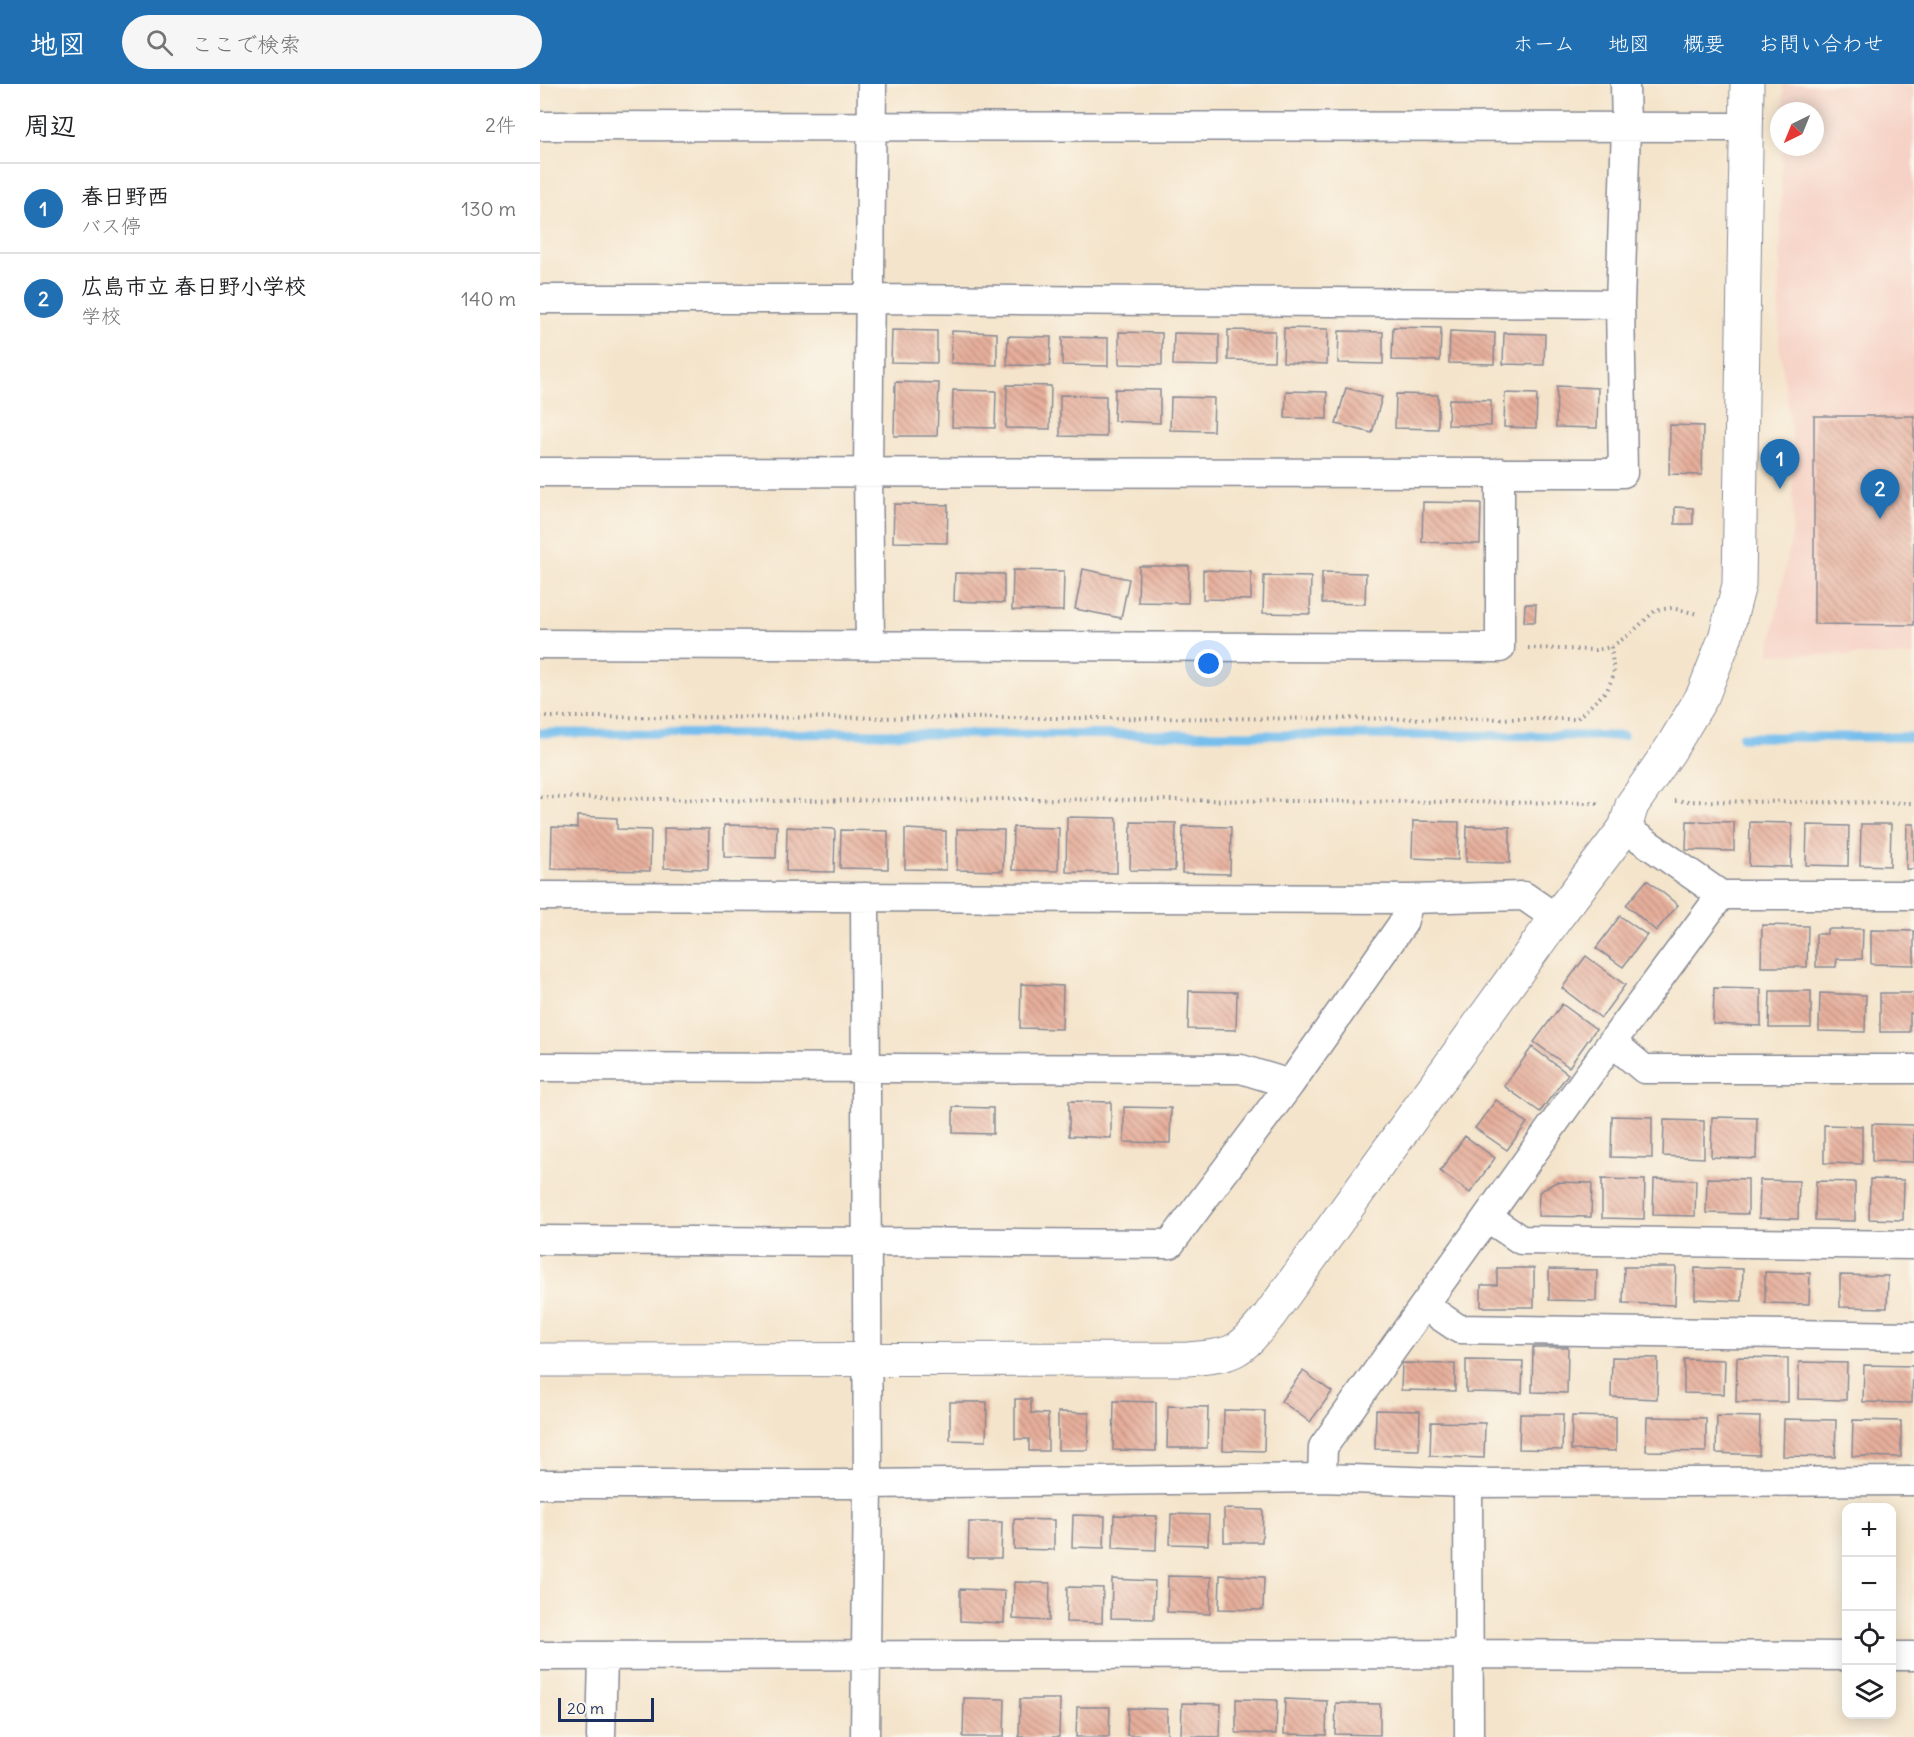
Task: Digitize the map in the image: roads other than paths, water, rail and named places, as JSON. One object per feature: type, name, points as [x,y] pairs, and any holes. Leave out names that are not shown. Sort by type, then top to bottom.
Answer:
[{"type":"street","points":[[870,645],[868,472],[872,84]]},
{"type":"street","points":[[540,472],[1623,473],[1620,304],[1626,128],[1625,84]]},
{"type":"street","points":[[540,1360],[1188,1359],[1225,1356],[1245,1345],[1269,1316],[1556,918],[1625,828],[1632,805],[1671,750],[1703,695],[1725,638],[1739,585],[1747,84]]},
{"type":"street","points":[[540,126],[1747,127]]},
{"type":"street","points":[[540,299],[871,298],[1620,304]]},
{"type":"street","points":[[540,644],[1500,648],[1500,472]]},
{"type":"street","points":[[1625,828],[1721,895],[1914,895]]},
{"type":"street","points":[[1322,1478],[1323,1448],[1612,1042],[1721,895]]},
{"type":"street","points":[[540,896],[1410,899],[1524,896],[1556,918]]},
{"type":"street","points":[[865,897],[868,1484],[865,1737]]},
{"type":"street","points":[[540,1240],[1170,1244],[1290,1084],[1403,923],[1410,899]]},
{"type":"street","points":[[1612,1042],[1644,1068],[1914,1069]]},
{"type":"street","points":[[540,1067],[1241,1069],[1290,1084]]},
{"type":"street","points":[[1488,1218],[1521,1240],[1914,1245]]},
{"type":"street","points":[[1425,1306],[1459,1329],[1914,1336]]},
{"type":"street","points":[[540,1484],[868,1484],[1322,1478],[1468,1483],[1914,1480]]},
{"type":"street","points":[[1468,1483],[1469,1737]]},
{"type":"street","points":[[540,1656],[1468,1654],[1842,1656]]},
{"type":"street","points":[[1896,1656],[1914,1656]]},
{"type":"street","points":[[601,1737],[603,1657]]},
{"type":"waterway","points":[[540,733],[1623,736]]},
{"type":"waterway","points":[[1742,737],[1914,737]]},
{"type":"place","name":"春日野西","points":[[1780,489]]},
{"type":"place","name":"広島市立 春日野小学校","points":[[1880,519]]}]
